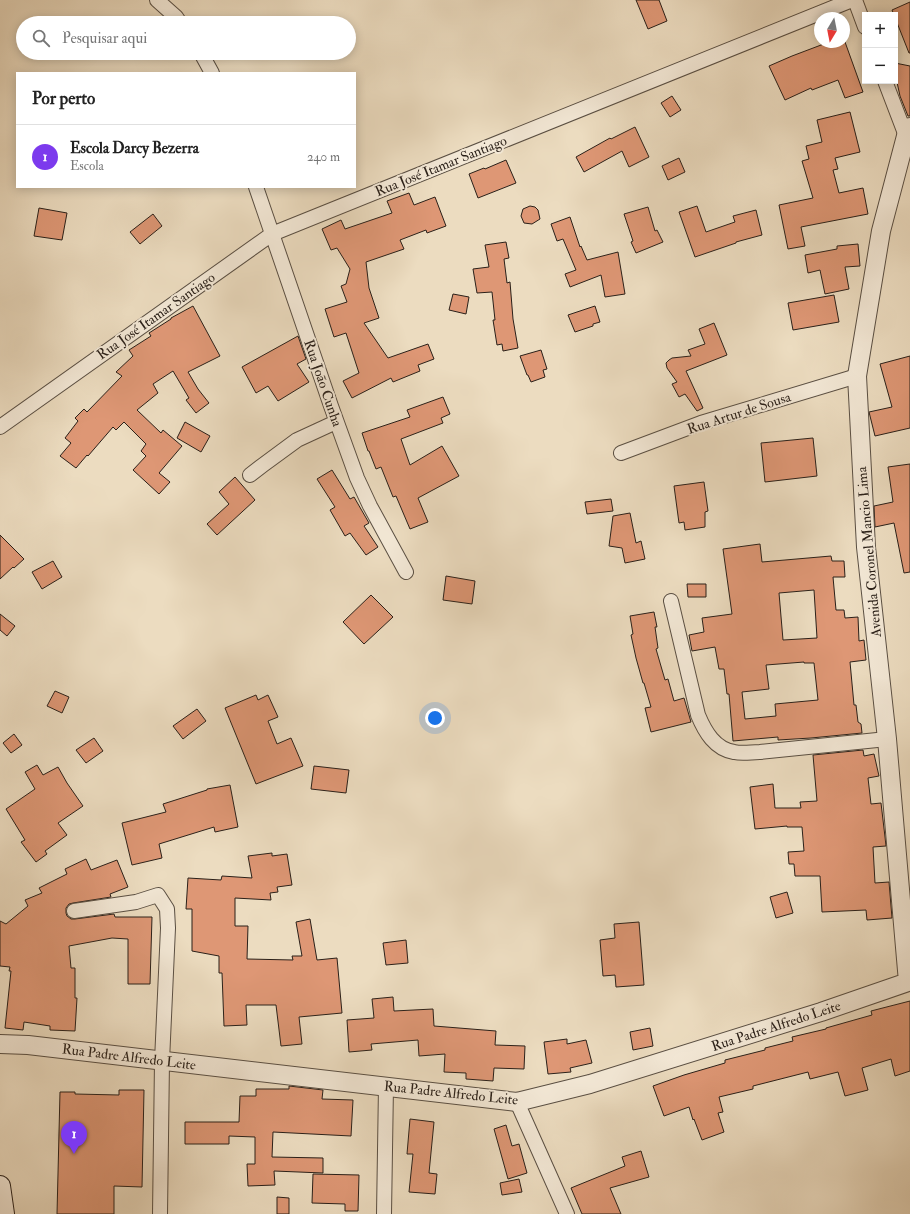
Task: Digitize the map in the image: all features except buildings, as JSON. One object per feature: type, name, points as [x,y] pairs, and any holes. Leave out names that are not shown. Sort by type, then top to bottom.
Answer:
[{"type":"main road","points":[[0,1186],[4,1214]]},
{"type":"street","points":[[157,0],[175,16]]},
{"type":"street","points":[[853,0],[862,20]]},
{"type":"street","name":"Rua José Itamar Santiago","points":[[0,427],[272,234],[853,0]]},
{"type":"street","points":[[205,60],[211,72]]},
{"type":"street","points":[[886,84],[908,132]]},
{"type":"street","name":"Avenida Coronel Mancio Lima","points":[[908,132],[881,232],[857,376],[866,547],[887,739],[909,981]]},
{"type":"street","name":"Rua João Cunha","points":[[256,188],[336,422],[357,478],[376,518],[406,572]]},
{"type":"street","name":"Rua Artur de Sousa","points":[[621,453],[700,424],[857,376]]},
{"type":"street","points":[[250,476],[297,440],[336,422]]},
{"type":"street","points":[[671,601],[698,715],[704,729],[711,739],[725,750],[741,753],[760,752],[887,739]]},
{"type":"street","points":[[74,911],[136,902],[158,895],[167,909],[168,928],[162,1061],[160,1214]]},
{"type":"street","name":"Rua Padre Alfredo Leite","points":[[0,1044],[28,1045],[517,1102],[590,1084],[821,1012],[909,981]]},
{"type":"street","points":[[384,1214],[386,1086]]},
{"type":"street","points":[[517,1102],[567,1214]]},
{"type":"place","name":"Escola Darcy Bezerra","points":[[74,1154]]}]
